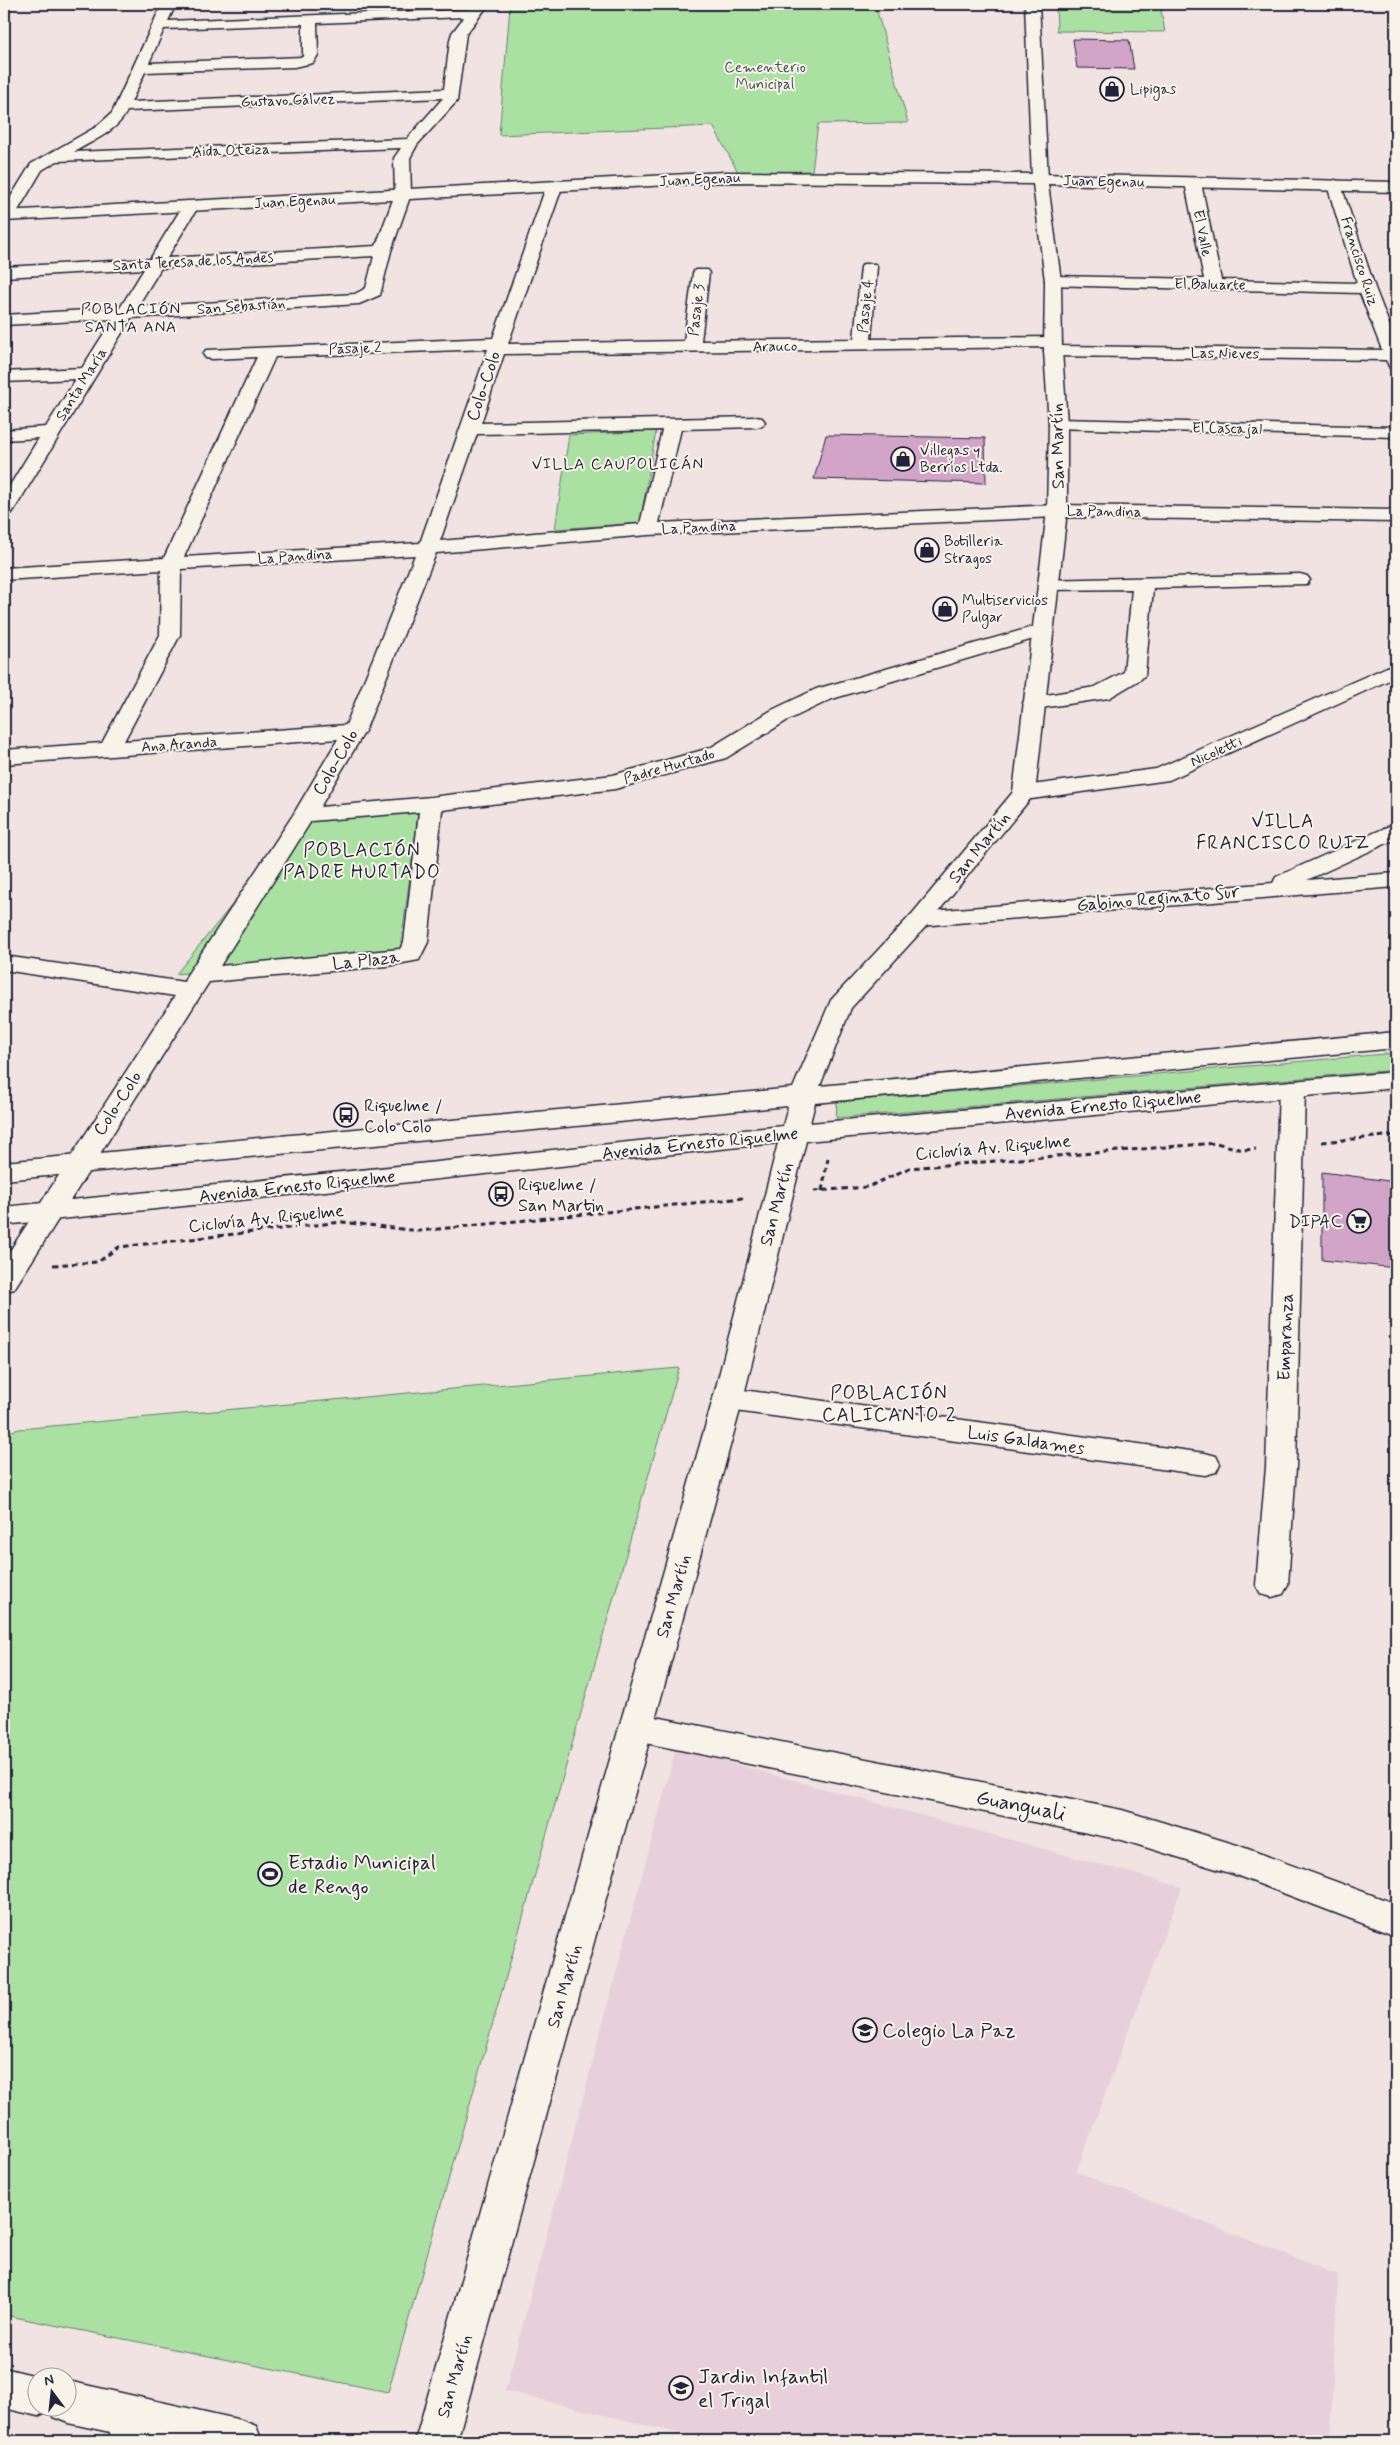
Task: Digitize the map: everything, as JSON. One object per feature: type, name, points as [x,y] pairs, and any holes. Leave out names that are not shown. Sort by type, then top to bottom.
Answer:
[{"type":"street","points":[[6,216],[32,172],[51,157],[102,130],[112,122],[124,107],[139,68],[169,4]]},
{"type":"street","name":"San Martín","points":[[436,2441],[728,1399],[777,1194],[804,1094],[840,1005],[920,918],[1024,793],[1057,511],[1058,424],[1053,346],[1053,281],[1040,179],[1032,4]]},
{"type":"street","points":[[159,25],[310,19],[479,8]]},
{"type":"street","points":[[383,251],[403,194],[402,158],[411,142],[444,108],[452,93],[457,40],[479,8]]},
{"type":"street","points":[[139,68],[294,63],[308,60],[312,55],[310,19]]},
{"type":"street","name":"Gustavo Gálvez","points":[[124,107],[452,93]]},
{"type":"street","name":"Aida Oteiza","points":[[51,157],[411,142]]},
{"type":"street","name":"Juan Egenau","points":[[6,216],[725,177],[1040,179],[1396,187]]},
{"type":"street","name":"El Valle","points":[[1193,183],[1213,283]]},
{"type":"street","name":"Francisco Ruiz","points":[[1335,186],[1367,288],[1395,358]]},
{"type":"street","name":"Colo-Colo","points":[[8,1274],[304,815],[354,731],[428,548],[468,428],[554,187]]},
{"type":"street","name":"Santa María","points":[[6,504],[190,207]]},
{"type":"street","name":"Santa Teresa de los Andes","points":[[4,272],[383,251]]},
{"type":"street","name":"San Sebastián","points":[[4,320],[359,299],[374,291],[383,251]]},
{"type":"street","name":"Pasaje 4","points":[[862,344],[869,267]]},
{"type":"street","name":"Pasaje 3","points":[[692,347],[701,273]]},
{"type":"street","name":"El Baluarte","points":[[1053,281],[1213,283],[1367,288]]},
{"type":"street","name":"Arauco","points":[[497,346],[692,347],[862,344],[1053,346]]},
{"type":"street","name":"Pasaje 2","points":[[212,354],[497,346]]},
{"type":"street","name":"Las Nieves","points":[[1053,346],[1395,358]]},
{"type":"street","points":[[109,750],[170,635],[171,564],[268,352]]},
{"type":"street","points":[[4,377],[88,373]]},
{"type":"street","points":[[468,428],[756,422]]},
{"type":"street","points":[[648,529],[673,424]]},
{"type":"street","name":"El Cascajal","points":[[1058,424],[1396,432]]},
{"type":"street","points":[[4,434],[52,432]]},
{"type":"street","name":"La Pandina","points":[[4,574],[428,548],[648,529],[1057,511],[1396,516]]},
{"type":"street","points":[[1048,584],[1300,580]]},
{"type":"street","points":[[1034,703],[1101,693],[1134,674],[1143,583]]},
{"type":"street","name":"Padre Hurtado","points":[[304,815],[431,804],[615,782],[637,777],[718,753],[780,716],[824,694],[1043,630]]},
{"type":"street","name":"Nicoletti","points":[[1024,793],[1161,775],[1396,669]]},
{"type":"street","name":"Ana Aranda","points":[[4,757],[354,731]]},
{"type":"street","name":"La Plaza","points":[[4,963],[195,983],[387,960],[410,955],[416,942],[431,804]]},
{"type":"street","points":[[1269,889],[1396,830]]},
{"type":"street","name":"Gabino Reginato Sur","points":[[920,918],[1396,880]]},
{"type":"street","points":[[4,1171],[804,1094],[1396,1040]]},
{"type":"street","name":"Avenida Ernesto Riquelme","points":[[4,1216],[795,1133],[1396,1080]]},
{"type":"street","name":"Emparanza","points":[[1272,1585],[1281,1466],[1292,1088]]},
{"type":"street","name":"Luis Galdames","points":[[728,1399],[1205,1464]]},
{"type":"street","name":"Guanguali","points":[[636,1727],[1122,1825],[1237,1860],[1396,1920]]},
{"type":"street","points":[[4,2388],[28,2393]]},
{"type":"street","points":[[78,2406],[130,2428],[240,2441]]},
{"type":"path","name":"Ciclovía Av. Riquelme","points":[[8,1274],[98,1262],[119,1247],[342,1222],[419,1231],[777,1194],[868,1187],[909,1168],[1216,1142],[1242,1150],[1396,1136]]},
{"type":"shaded area","name":"Colegio La Paz","points":[[676,1748],[1182,1887],[1076,2172],[1338,2275],[1330,2441],[712,2441],[505,2391]]},
{"type":"green space","name":"Cementerio Municipal","points":[[875,4],[908,123],[818,124],[812,171],[738,172],[713,126],[499,135],[510,7]]},
{"type":"green space","points":[[1056,4],[1160,4],[1165,32],[1057,31]]},
{"type":"green space","points":[[656,431],[640,523],[555,529],[569,435]]},
{"type":"green space","points":[[419,808],[400,951],[176,974],[301,820]]},
{"type":"green space","points":[[1396,1053],[1396,1070],[836,1118],[837,1102]]},
{"type":"green space","name":"Estadio Municipal de Rengo","points":[[679,1368],[388,2392],[4,2315],[4,1433],[19,1429]]},
{"type":"building","points":[[1073,39],[1129,40],[1134,69],[1077,68]]},
{"type":"building","name":"Villegas y Berríos Ltda.","points":[[826,435],[985,438],[986,483],[814,479]]},
{"type":"building","name":"DIPAC","points":[[1322,1172],[1396,1182],[1396,1268],[1322,1260]]},
{"type":"place","name":"Lipigas","points":[[1112,89]]},
{"type":"place","name":"Villegas y Berríos Ltda.","points":[[903,459]]},
{"type":"place","name":"Botilleria Stragos","points":[[927,550]]},
{"type":"place","name":"Multiservicios Pulgar","points":[[945,609]]},
{"type":"place","name":"Riquelme / Colo Colo","points":[[346,1115]]},
{"type":"place","name":"Riquelme / San Martin","points":[[501,1194]]},
{"type":"place","name":"DIPAC","points":[[1359,1221]]},
{"type":"place","name":"Estadio Municipal de Rengo","points":[[270,1874]]},
{"type":"place","name":"Colegio La Paz","points":[[865,2030]]},
{"type":"place","name":"Jardin Infantil el Trigal","points":[[681,2388]]},
{"type":"district","name":"POBLACIÓN SANTA ANA","points":[[131,317]]},
{"type":"district","name":"VILLA CAUPOLICÁN","points":[[618,463]]},
{"type":"district","name":"VILLA FRANCISCO RUIZ","points":[[1283,831]]},
{"type":"district","name":"POBLACIÓN PADRE HURTADO","points":[[362,860]]},
{"type":"district","name":"POBLACIÓN CALICANTO 2","points":[[889,1403]]}]
